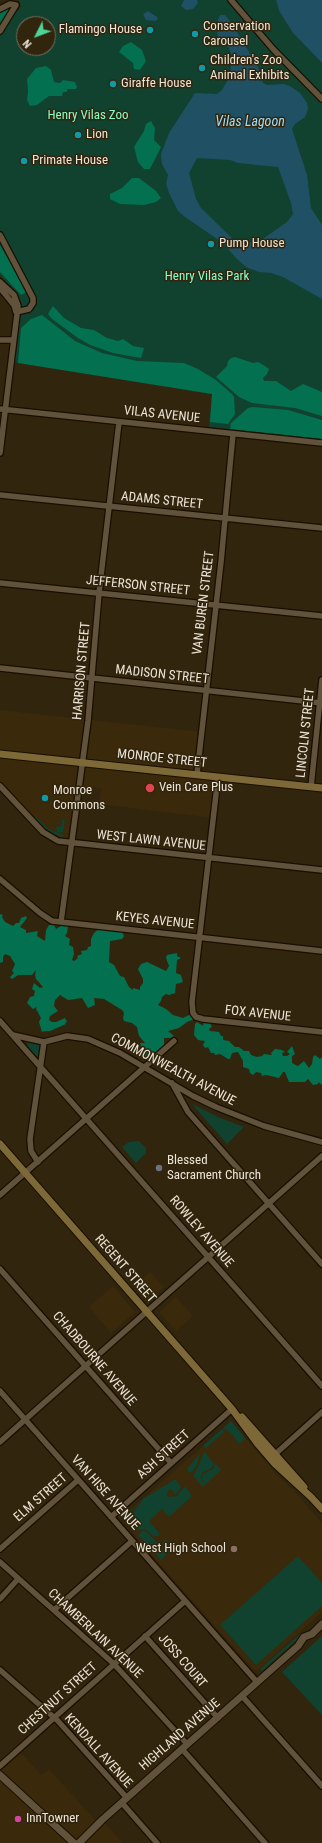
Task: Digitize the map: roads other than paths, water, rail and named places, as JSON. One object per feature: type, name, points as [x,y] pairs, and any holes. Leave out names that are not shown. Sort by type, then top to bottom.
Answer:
[{"type":"main road","name":"MONROE STREET","points":[[0,754],[322,788]]},
{"type":"main road","name":"REGENT STREET","points":[[0,1144],[232,1409],[250,1424],[273,1456],[322,1509]]},
{"type":"street","points":[[231,0],[281,58],[322,99]]},
{"type":"street","points":[[0,9],[10,4],[16,5],[0,31]]},
{"type":"street","points":[[0,235],[33,298],[33,303],[29,309],[16,312]]},
{"type":"street","points":[[0,282],[16,300],[18,306],[2,409],[0,453]]},
{"type":"street","points":[[0,288],[13,304],[16,312]]},
{"type":"street","points":[[0,340],[12,340]]},
{"type":"street","name":"VILAS AVENUE","points":[[2,409],[322,443]]},
{"type":"street","name":"HARRISON STREET","points":[[61,922],[83,762],[99,593],[119,422]]},
{"type":"street","name":"VAN BUREN STREET","points":[[196,774],[225,519],[233,434]]},
{"type":"street","name":"ADAMS STREET","points":[[0,495],[322,528]]},
{"type":"street","name":"JEFFERSON STREET","points":[[0,583],[322,616]]},
{"type":"street","name":"MADISON STREET","points":[[0,668],[321,703]]},
{"type":"street","name":"LINCOLN STREET","points":[[311,787],[321,703],[322,680]]},
{"type":"street","points":[[200,937],[218,777]]},
{"type":"street","name":"WEST LAWN AVENUE","points":[[0,786],[46,835],[58,841],[322,870]]},
{"type":"street","name":"KEYES AVENUE","points":[[0,879],[40,913],[52,921],[322,951]]},
{"type":"street","name":"FOX AVENUE","points":[[200,937],[192,1002],[194,1015],[203,1020],[322,1032]]},
{"type":"street","name":"ROWLEY AVENUE","points":[[0,1021],[322,1386]]},
{"type":"street","name":"COMMONWEALTH AVENUE","points":[[12,1035],[44,1042],[67,1036],[88,1039],[106,1046],[199,1099],[241,1118],[322,1142]]},
{"type":"street","points":[[0,1195],[174,1040]]},
{"type":"street","points":[[38,1162],[31,1151],[30,1139],[44,1042]]},
{"type":"street","points":[[171,1083],[188,1112],[322,1264]]},
{"type":"street","points":[[0,1442],[322,1156]]},
{"type":"street","name":"CHADBOURNE AVENUE","points":[[0,1269],[172,1463]]},
{"type":"street","name":"VAN HISE AVENUE","points":[[0,1391],[257,1682]]},
{"type":"street","name":"ASH STREET","points":[[111,1517],[232,1409]]},
{"type":"street","points":[[273,1456],[322,1412]]},
{"type":"street","name":"ELM STREET","points":[[0,1549],[78,1480]]},
{"type":"street","points":[[54,1610],[132,1541]]},
{"type":"street","name":"CHAMBERLAIN AVENUE","points":[[0,1562],[114,1664],[265,1843]]},
{"type":"street","points":[[0,1599],[18,1579]]},
{"type":"street","name":"CHESTNUT STREET","points":[[0,1766],[185,1601]]},
{"type":"street","name":"HIGHLAND AVENUE","points":[[79,1843],[257,1682],[298,1646],[307,1641],[322,1624]]},
{"type":"street","name":"JOSS COURT","points":[[145,1636],[218,1718]]},
{"type":"street","name":"KENDALL AVENUE","points":[[0,1670],[54,1718],[124,1801],[157,1843]]},
{"type":"street","points":[[242,1696],[322,1786]]},
{"type":"street","points":[[0,1775],[74,1843]]},
{"type":"water","points":[[184,0],[197,0],[198,3],[193,9],[186,10],[181,6]]},
{"type":"water","points":[[276,0],[322,0],[322,63],[293,33],[279,11]]},
{"type":"water","points":[[148,11],[158,19],[155,21],[146,20],[143,14]]},
{"type":"water","name":"Vilas Lagoon","points":[[220,15],[225,15],[234,27],[258,67],[263,83],[267,85],[284,84],[290,86],[300,93],[307,103],[308,109],[305,117],[295,124],[292,129],[307,175],[311,208],[322,225],[322,299],[283,277],[271,273],[259,272],[246,267],[223,243],[178,211],[169,193],[166,184],[168,175],[162,164],[161,154],[169,133],[195,93],[217,94],[222,90],[230,76],[232,56],[229,48],[218,37],[218,20]],"holes":[[[197,158],[230,160],[238,163],[278,167],[291,203],[293,214],[287,222],[260,241],[242,243],[234,240],[201,208],[196,199],[189,173]]]},
{"type":"place","name":"Flamingo House","points":[[150,30]]},
{"type":"place","name":"Conservation Carousel","points":[[195,34]]},
{"type":"place","name":"Children's Zoo Animal Exhibits","points":[[202,68]]},
{"type":"place","name":"Giraffe House","points":[[113,84]]},
{"type":"place","name":"Lion","points":[[78,135]]},
{"type":"place","name":"Primate House","points":[[24,161]]},
{"type":"place","name":"Pump House","points":[[211,244]]},
{"type":"place","name":"Vein Care Plus","points":[[150,788]]},
{"type":"place","name":"Monroe Commons","points":[[45,798]]},
{"type":"place","name":"Blessed Sacrament Church","points":[[159,1168]]},
{"type":"place","name":"West High School","points":[[234,1549]]},
{"type":"place","name":"InnTowner","points":[[18,1819]]},
{"type":"park label","name":"Henry Vilas Zoo","points":[[88,116]]},
{"type":"park label","name":"Henry Vilas Park","points":[[207,277]]}]
